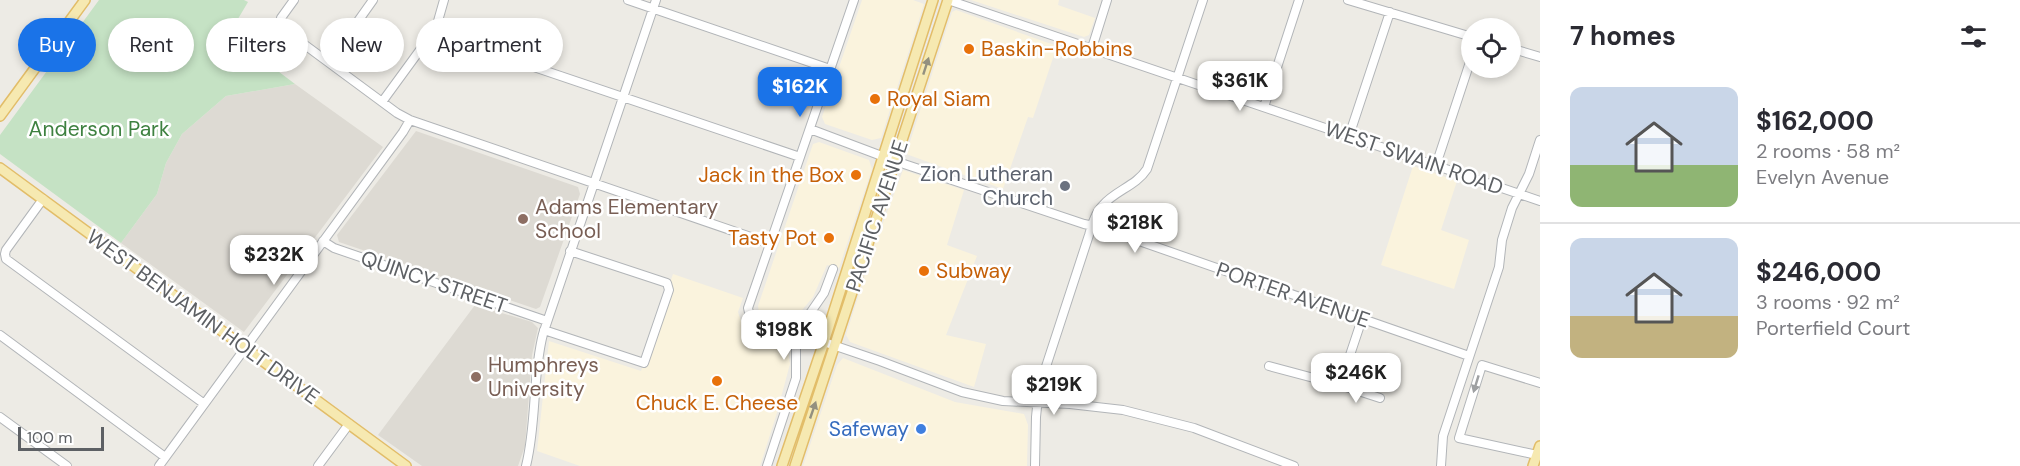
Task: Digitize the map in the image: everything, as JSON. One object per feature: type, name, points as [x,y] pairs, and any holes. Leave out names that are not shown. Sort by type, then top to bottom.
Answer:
[{"type":"main road","points":[[0,116],[85,0]]},
{"type":"main road","points":[[782,466],[933,0]]},
{"type":"main road","name":"PACIFIC AVENUE","points":[[795,466],[948,0]]},
{"type":"main road","name":"WEST BENJAMIN HOLT DRIVE","points":[[0,168],[406,466]]},
{"type":"main road","points":[[1533,466],[1539,451]]},
{"type":"street","points":[[294,0],[281,18],[282,28],[320,55]]},
{"type":"street","points":[[360,18],[373,0]]},
{"type":"street","points":[[439,18],[444,0]]},
{"type":"street","points":[[628,0],[830,69]]},
{"type":"street","points":[[526,466],[534,422],[537,365],[544,330],[656,0]]},
{"type":"street","points":[[854,0],[748,308],[749,315],[756,320],[834,345],[962,392],[1003,401],[1099,406],[1157,418],[1221,438],[1294,466]]},
{"type":"street","name":"WEST SWAIN ROAD","points":[[948,0],[1540,201]]},
{"type":"street","points":[[1092,48],[1107,0]]},
{"type":"street","points":[[1035,466],[1039,388],[1097,212],[1112,196],[1138,181],[1145,172],[1203,0]]},
{"type":"street","points":[[1263,107],[1299,0]]},
{"type":"street","points":[[1348,0],[1461,34]]},
{"type":"street","points":[[1350,136],[1390,12]]},
{"type":"street","points":[[1521,51],[1540,57]]},
{"type":"street","points":[[382,102],[416,55]]},
{"type":"street","points":[[342,72],[410,120],[771,244]]},
{"type":"street","points":[[549,72],[800,157]]},
{"type":"street","points":[[1436,165],[1465,78]]},
{"type":"street","points":[[159,466],[410,120]]},
{"type":"street","name":"PORTER AVENUE","points":[[810,129],[895,161],[1092,226],[1469,356]]},
{"type":"street","points":[[1441,466],[1442,443],[1499,267],[1502,240],[1512,208],[1528,174],[1540,140]]},
{"type":"street","points":[[43,199],[6,250],[5,256],[203,403]]},
{"type":"street","name":"QUINCY STREET","points":[[322,241],[334,248],[547,321]]},
{"type":"street","points":[[544,330],[644,363],[669,290],[667,283],[570,251]]},
{"type":"street","points":[[767,466],[795,378],[796,343],[799,333],[802,325],[820,301],[833,269]]},
{"type":"street","points":[[1340,385],[1362,319]]},
{"type":"street","points":[[0,334],[165,457]]},
{"type":"street","points":[[1539,451],[1459,438],[1482,365],[1540,383]]},
{"type":"street","points":[[1269,366],[1380,398]]},
{"type":"street","points":[[1,420],[67,466]]},
{"type":"street","points":[[318,466],[349,424]]},
{"type":"shaded area","points":[[862,0],[913,0],[924,4],[881,138],[872,140],[825,124],[822,117]]},
{"type":"shaded area","points":[[971,0],[1059,0],[1058,5],[1095,18],[1089,35],[1084,37]]},
{"type":"shaded area","points":[[956,10],[1057,46],[1033,118],[1028,117],[1003,189],[906,154],[952,12]]},
{"type":"shaded area","points":[[295,84],[383,147],[244,332],[121,243],[157,194],[166,163],[182,134],[226,96]]},
{"type":"shaded area","points":[[416,131],[578,187],[580,194],[540,307],[536,309],[339,242],[337,235]]},
{"type":"shaded area","points":[[819,142],[869,160],[872,169],[839,268],[827,265],[813,297],[793,321],[759,312],[758,306],[813,144]]},
{"type":"shaded area","points":[[1413,166],[1457,181],[1441,230],[1469,240],[1454,289],[1381,265]]},
{"type":"shaded area","points":[[903,170],[964,190],[947,245],[977,256],[946,335],[986,344],[974,387],[850,342],[846,335],[875,244]]},
{"type":"shaded area","points":[[673,274],[743,298],[738,312],[742,324],[786,338],[790,364],[760,466],[580,466],[537,451],[549,341],[641,371]]},
{"type":"shaded area","name":"Humphreys University","points":[[475,305],[532,322],[538,328],[532,355],[525,446],[518,466],[422,466],[378,435]]},
{"type":"shaded area","points":[[843,358],[955,402],[1024,414],[1028,425],[1027,466],[803,466],[837,365]]},
{"type":"green space","name":"Anderson Park","points":[[99,0],[244,0],[248,2],[238,18],[206,18],[206,72],[279,72],[295,84],[226,96],[182,134],[166,163],[157,194],[121,243],[0,154],[0,135],[46,72],[96,72],[96,18],[86,18]]},
{"type":"place","name":"Baskin-Robbins","points":[[969,49]]},
{"type":"place","name":"Royal Siam","points":[[875,99]]},
{"type":"place","name":"Jack in the Box","points":[[856,175]]},
{"type":"place","name":"Zion Lutheran Church","points":[[1065,186]]},
{"type":"place","name":"Adams Elementary School","points":[[523,219]]},
{"type":"place","name":"Tasty Pot","points":[[829,238]]},
{"type":"place","name":"Subway","points":[[924,271]]},
{"type":"place","name":"Humphreys University","points":[[476,377]]},
{"type":"place","name":"Chuck E. Cheese","points":[[717,381]]},
{"type":"place","name":"Safeway","points":[[921,429]]}]
